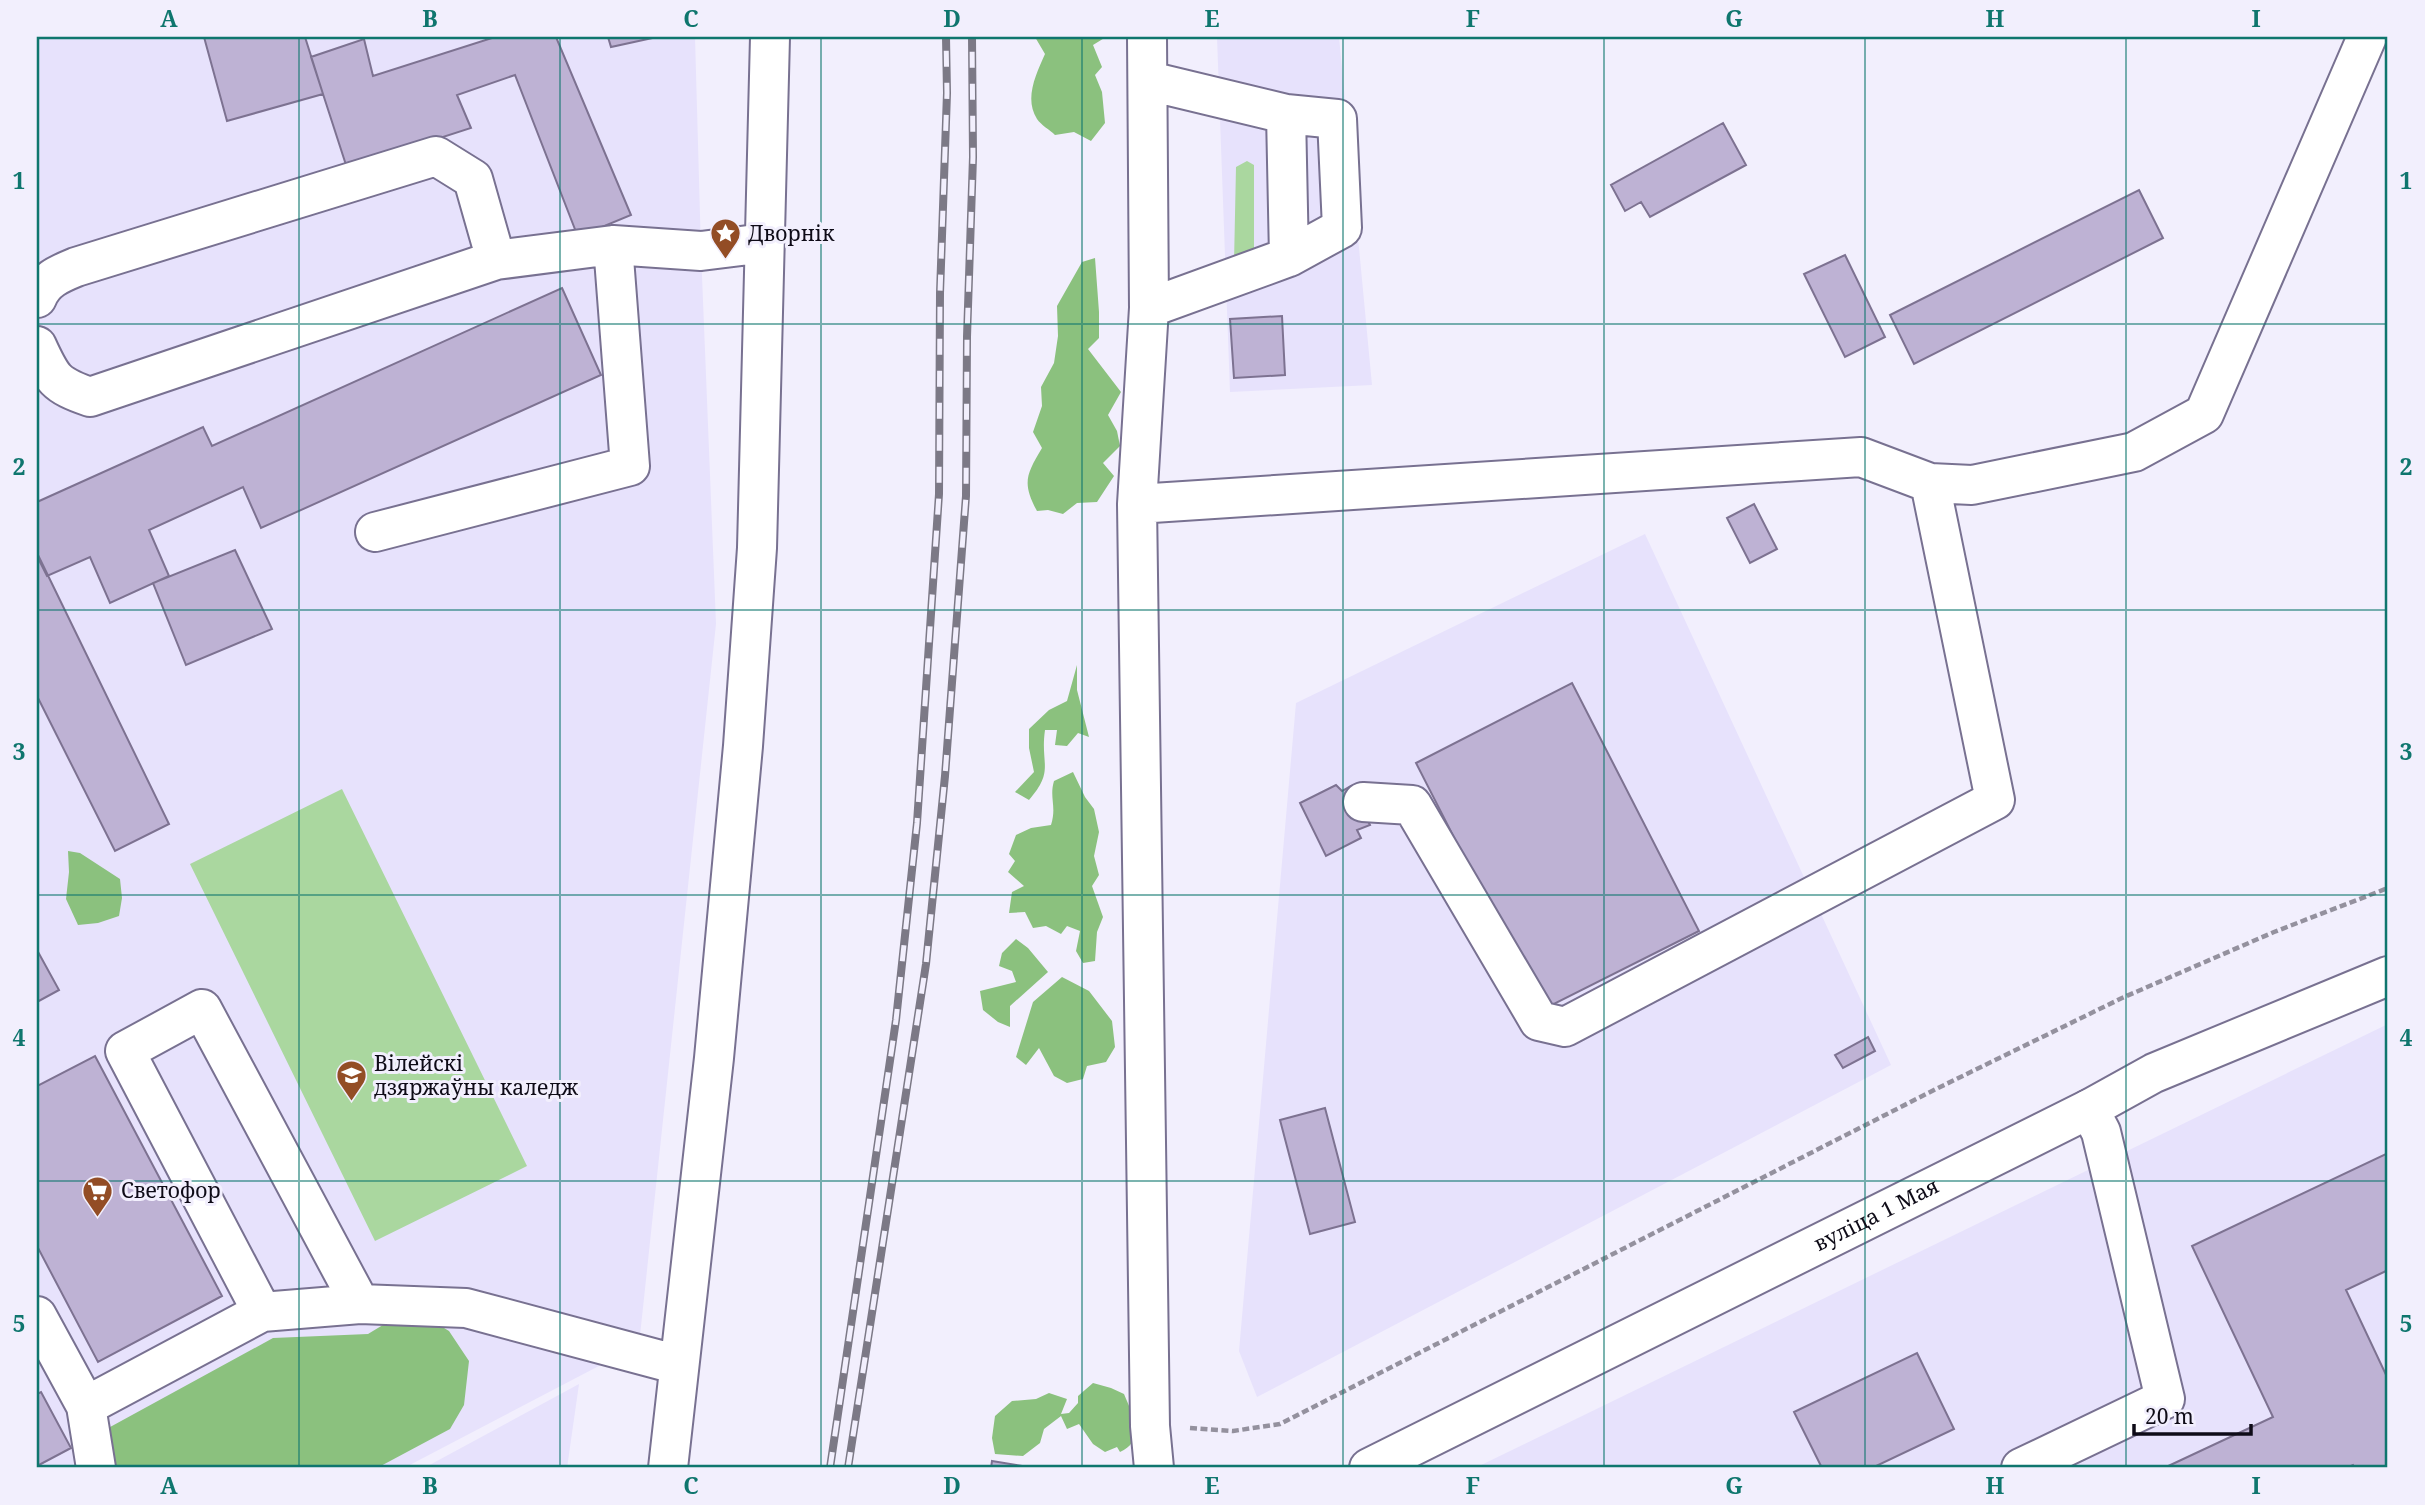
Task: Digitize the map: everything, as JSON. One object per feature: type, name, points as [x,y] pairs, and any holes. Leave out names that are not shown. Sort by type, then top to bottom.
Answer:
[{"type":"street","points":[[668,1468],[714,1058],[743,746],[757,548],[770,37]]},
{"type":"street","points":[[1147,37],[1149,307],[1136,504],[1150,1426],[1154,1468]]},
{"type":"street","points":[[1136,504],[1861,457],[1930,483],[1972,485],[2134,452],[2204,414],[2367,37]]},
{"type":"street","points":[[1149,81],[1286,114],[1337,119],[1342,228],[1289,257],[1149,307]]},
{"type":"street","points":[[1286,114],[1289,257]]},
{"type":"street","points":[[37,298],[41,289],[56,275],[76,267],[436,156],[473,179],[496,260]]},
{"type":"street","points":[[37,346],[50,375],[67,389],[90,397],[496,260],[613,245],[701,251],[764,243]]},
{"type":"street","points":[[375,532],[630,466],[613,245]]},
{"type":"street","points":[[1363,802],[1412,805],[1539,1021],[1565,1027],[1995,800],[1930,483]]},
{"type":"street","name":"вуліца 1 Мая","points":[[1370,1468],[2090,1109],[2154,1073],[2388,976]]},
{"type":"street","points":[[262,1312],[125,1052],[202,1009],[360,1304]]},
{"type":"street","points":[[2021,1468],[2165,1399],[2101,1132],[2090,1109]]},
{"type":"street","points":[[86,1406],[262,1312],[360,1304],[466,1308],[679,1365]]},
{"type":"street","points":[[37,1316],[86,1406],[96,1468]]},
{"type":"path","points":[[1150,1426],[1233,1431],[1280,1424],[1936,1089],[2122,998],[2274,932],[2388,888]]},
{"type":"shaded area","points":[[37,37],[695,37],[716,624],[639,1345],[404,1468],[37,1468]]},
{"type":"shaded area","points":[[1217,37],[1339,37],[1372,385],[1230,392]]},
{"type":"shaded area","points":[[1645,534],[1891,1065],[1257,1397],[1239,1351],[1296,703]]},
{"type":"shaded area","points":[[2388,1024],[2388,1468],[1475,1468]]},
{"type":"shaded area","points":[[579,1384],[567,1468],[424,1468]]},
{"type":"green space","points":[[1035,37],[1106,37],[1093,45],[1102,67],[1095,75],[1102,92],[1105,123],[1091,141],[1074,132],[1055,135],[1037,119],[1031,95],[1045,54]]},
{"type":"green space","points":[[1247,161],[1254,165],[1254,262],[1234,263],[1236,167]]},
{"type":"green space","points":[[1095,258],[1099,338],[1088,349],[1121,392],[1108,415],[1117,431],[1120,446],[1103,463],[1114,476],[1097,502],[1077,503],[1063,514],[1048,510],[1037,511],[1029,493],[1028,479],[1032,465],[1042,448],[1033,432],[1042,406],[1041,387],[1054,363],[1058,336],[1057,306],[1082,262]]},
{"type":"green space","points":[[1077,665],[1077,690],[1089,737],[1078,733],[1067,746],[1055,745],[1057,730],[1045,730],[1044,774],[1029,800],[1015,792],[1034,772],[1029,748],[1029,729],[1049,710],[1067,701]]},
{"type":"green space","points":[[1073,772],[1094,809],[1099,832],[1094,856],[1099,875],[1092,886],[1103,917],[1097,932],[1095,961],[1083,963],[1076,951],[1080,931],[1067,926],[1061,934],[1046,926],[1033,928],[1025,912],[1009,913],[1012,892],[1024,886],[1008,872],[1015,861],[1009,854],[1016,835],[1031,828],[1051,825],[1054,781]]},
{"type":"green space","points":[[342,789],[527,1166],[375,1241],[190,864]]},
{"type":"green space","points":[[68,851],[80,853],[120,879],[122,898],[119,916],[98,923],[78,925],[66,899]]},
{"type":"green space","points":[[1016,939],[1028,948],[1048,972],[1010,1006],[1010,1027],[998,1022],[983,1010],[980,991],[1016,982],[1012,971],[999,966],[1002,953]]},
{"type":"green space","points":[[1062,977],[1089,991],[1112,1021],[1115,1047],[1106,1062],[1087,1066],[1083,1079],[1067,1083],[1054,1076],[1039,1048],[1026,1065],[1016,1057],[1033,1002]]},
{"type":"green space","points":[[411,1308],[449,1331],[469,1361],[464,1405],[450,1429],[377,1468],[106,1468],[90,1438],[273,1338],[368,1334]]},
{"type":"green space","points":[[1093,1383],[1124,1394],[1135,1426],[1133,1441],[1128,1447],[1120,1452],[1117,1447],[1105,1452],[1093,1444],[1079,1424],[1067,1429],[1061,1416],[1044,1429],[1040,1443],[1023,1456],[995,1454],[992,1438],[995,1416],[1012,1401],[1036,1399],[1049,1393],[1067,1399],[1061,1414],[1069,1413],[1078,1403],[1078,1396]]},
{"type":"building","points":[[204,37],[305,37],[323,94],[227,121]]},
{"type":"building","points":[[495,37],[556,37],[631,215],[578,237],[515,75],[457,95],[471,128],[347,168],[311,57],[364,39],[373,76]]},
{"type":"building","points":[[608,37],[657,37],[611,47]]},
{"type":"building","points":[[1723,123],[1746,165],[1650,217],[1641,202],[1625,211],[1611,185]]},
{"type":"building","points":[[2139,190],[2163,238],[1914,364],[1890,315]]},
{"type":"building","points":[[1845,255],[1885,337],[1845,357],[1804,274]]},
{"type":"building","points":[[562,288],[601,375],[261,528],[243,487],[149,530],[169,576],[110,603],[90,557],[47,576],[37,556],[37,502],[203,427],[212,446]]},
{"type":"building","points":[[1282,316],[1285,375],[1234,378],[1230,319]]},
{"type":"building","points":[[1754,504],[1777,549],[1750,563],[1727,518]]},
{"type":"building","points":[[235,550],[272,629],[186,665],[153,583]]},
{"type":"building","points":[[38,555],[169,824],[115,851],[37,696]]},
{"type":"building","points":[[1572,683],[1699,931],[1542,1010],[1416,763]]},
{"type":"building","points":[[1336,785],[1342,791],[1351,786],[1370,825],[1357,830],[1361,838],[1326,856],[1300,803]]},
{"type":"building","points":[[37,950],[59,990],[37,1002]]},
{"type":"building","points":[[1868,1037],[1875,1051],[1843,1068],[1835,1055]]},
{"type":"building","points":[[95,1056],[222,1296],[98,1362],[37,1246],[37,1086]]},
{"type":"building","points":[[1325,1108],[1355,1222],[1310,1234],[1280,1120]]},
{"type":"building","points":[[2388,1153],[2388,1270],[2346,1290],[2388,1379],[2388,1468],[2355,1468],[2353,1465],[2346,1468],[2164,1468],[2273,1417],[2192,1246]]},
{"type":"building","points":[[1917,1353],[1954,1429],[1872,1468],[1822,1468],[1794,1412]]},
{"type":"building","points":[[41,1392],[71,1448],[37,1466],[37,1394]]},
{"type":"building","points":[[992,1461],[1035,1468],[991,1468]]},
{"type":"railway","points":[[830,1468],[896,1020],[917,823],[939,494],[946,37]]},
{"type":"railway","points":[[848,1468],[926,964],[945,776],[966,496],[967,337],[973,157],[972,37]]},
{"type":"place","name":"Дворнік","points":[[725,261]]},
{"type":"place","name":"Вілейскі дзяржаўны каледж","points":[[351,1103]]},
{"type":"place","name":"Светофор","points":[[98,1218]]}]
